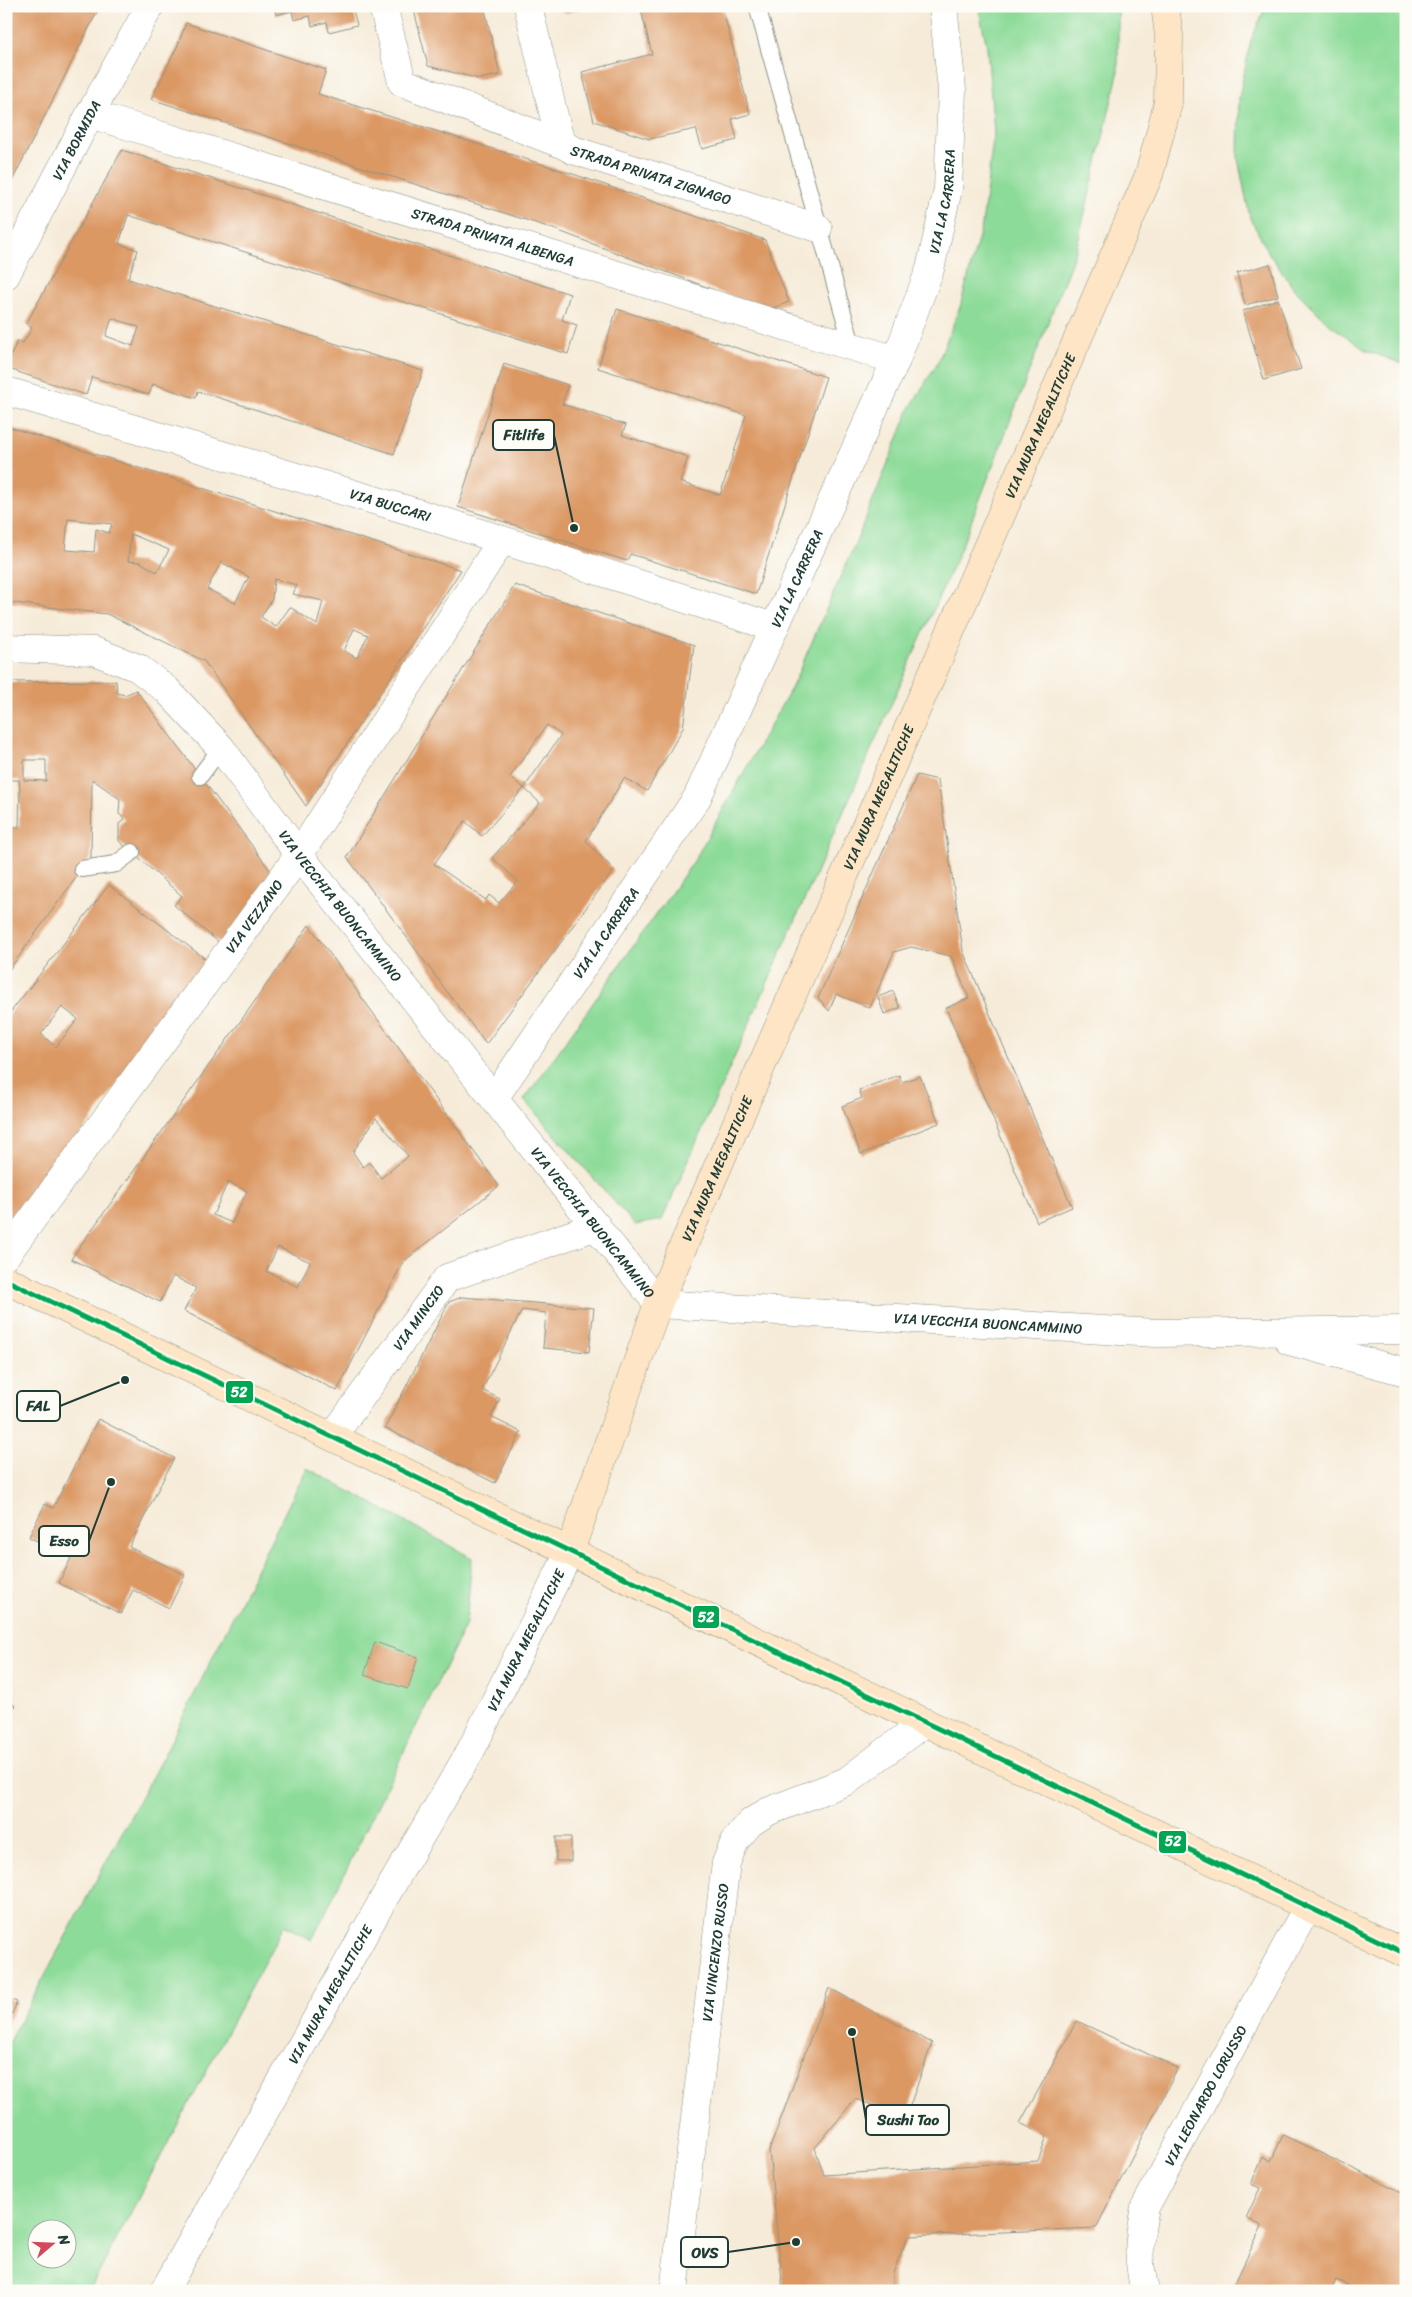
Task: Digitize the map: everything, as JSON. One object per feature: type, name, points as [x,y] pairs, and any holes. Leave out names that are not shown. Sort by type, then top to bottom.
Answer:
[{"type":"main road","name":"VIA MURA MEGALITICHE","points":[[570,1551],[658,1304],[1149,175],[1168,103],[1169,35],[1165,6]]},
{"type":"main road","points":[[6,1280],[1406,1954]]},
{"type":"street","name":"VIA BORMIDA","points":[[6,275],[90,114],[150,6]]},
{"type":"street","points":[[383,6],[402,82],[564,145]]},
{"type":"street","name":"STRADA PRIVATA ZIGNAGO","points":[[528,6],[558,133],[564,145],[573,150],[818,228]]},
{"type":"street","name":"VIA LA CARRERA","points":[[495,1097],[696,798],[896,360],[930,269],[948,189],[952,90],[943,6]]},
{"type":"street","name":"STRADA PRIVATA ALBENGA","points":[[90,114],[852,345],[896,360]]},
{"type":"street","name":"VIA BUCCARI","points":[[6,391],[502,540],[773,627]]},
{"type":"street","name":"VIA VEZZANO","points":[[6,1255],[299,855],[502,540]]},
{"type":"street","name":"VIA VECCHIA BUONCAMMINO","points":[[6,648],[94,651],[138,668],[167,690],[221,748],[299,855],[495,1097],[658,1304],[1155,1333],[1406,1330]]},
{"type":"street","name":"VIA MINCIO","points":[[333,1436],[447,1278],[597,1226]]},
{"type":"street","points":[[1256,1333],[1406,1372]]},
{"type":"street","name":"VIA MURA MEGALITICHE","points":[[164,2291],[382,1900],[471,1750],[570,1551]]},
{"type":"street","name":"VIA VINCENZO RUSSO","points":[[674,2291],[726,1863],[735,1841],[750,1823],[767,1812],[847,1781],[925,1722]]},
{"type":"street","name":"VIA LEONARDO LORUSSO","points":[[1145,2291],[1138,2262],[1139,2233],[1144,2207],[1308,1906]]},
{"type":"lane","points":[[757,6],[852,345]]},
{"type":"lane","points":[[200,776],[221,748]]},
{"type":"lane","points":[[82,869],[116,864],[132,852]]},
{"type":"green space","points":[[978,6],[1118,6],[1118,74],[1076,250],[963,543],[662,1220],[635,1225],[524,1100],[694,861],[793,685],[859,535],[910,408],[938,362],[960,307],[982,225],[994,132],[987,47]]},
{"type":"green space","points":[[1266,6],[1406,6],[1406,365],[1367,351],[1329,324],[1294,289],[1270,255],[1250,218],[1238,159],[1239,98],[1251,40]]},
{"type":"green space","points":[[307,1468],[472,1558],[466,1624],[312,1940],[284,1925],[89,2291],[6,2291],[6,2047],[166,1751]]},
{"type":"building","points":[[6,6],[100,6],[6,193]]},
{"type":"building","points":[[274,6],[352,6],[357,25],[329,32],[327,22],[312,26],[310,16],[294,20],[292,11],[276,15]]},
{"type":"building","points":[[413,6],[484,6],[500,75],[479,79],[428,66]]},
{"type":"building","points":[[564,6],[588,6],[588,7],[565,13]]},
{"type":"building","points":[[640,6],[722,6],[750,114],[732,119],[737,140],[702,149],[696,129],[649,139],[594,121],[582,72],[652,54]]},
{"type":"building","points":[[186,23],[326,70],[318,94],[570,173],[765,240],[789,302],[767,310],[551,228],[151,99],[177,47]]},
{"type":"building","points":[[122,150],[570,294],[562,320],[577,325],[568,354],[128,215],[119,244],[138,250],[128,279],[423,371],[394,454],[198,391],[196,398],[153,384],[149,395],[92,377],[86,395],[6,368],[17,341],[23,343],[32,328],[26,324]],"holes":[[[112,318],[139,327],[133,346],[106,336]]]},
{"type":"building","points":[[1270,264],[1278,296],[1245,305],[1237,273]]},
{"type":"building","points":[[1278,299],[1301,369],[1264,380],[1243,311]]},
{"type":"building","points":[[617,309],[826,377],[756,594],[630,554],[627,561],[458,507],[504,364],[568,385],[562,404],[626,425],[622,435],[688,457],[680,482],[720,495],[746,415],[598,368]]},
{"type":"building","points":[[6,426],[461,570],[306,806],[204,661],[107,614],[6,602]],"holes":[[[68,519],[112,524],[109,533],[96,529],[94,552],[65,550]],[[131,534],[169,550],[157,572],[140,562],[128,561]],[[221,562],[249,577],[235,603],[207,589]],[[274,579],[297,585],[293,594],[323,601],[317,625],[290,607],[276,627],[261,617],[272,599]],[[354,629],[368,635],[357,658],[344,651]]]},
{"type":"building","points":[[515,585],[694,645],[683,728],[647,791],[624,778],[586,841],[614,870],[486,1044],[347,857]],"holes":[[[547,725],[561,735],[524,788],[510,777]],[[524,788],[540,803],[492,858],[518,881],[499,903],[489,895],[486,900],[434,864],[465,821],[482,836]]]},
{"type":"building","points":[[116,681],[117,693],[125,695],[136,690],[273,874],[222,945],[174,905],[182,896],[119,841],[119,824],[125,819],[119,814],[120,799],[92,779],[91,857],[6,974],[7,827],[19,827],[20,789],[19,780],[6,780],[6,682]],"holes":[[[24,760],[46,760],[46,781],[24,780]]]},
{"type":"building","points":[[917,775],[938,780],[963,951],[1072,1207],[1037,1222],[946,1008],[969,998],[951,956],[911,947],[894,952],[870,1008],[836,994],[829,1011],[818,998]]},
{"type":"building","points":[[109,885],[208,961],[6,1236],[6,1018]],"holes":[[[62,1007],[78,1019],[56,1047],[41,1034]]]},
{"type":"building","points":[[309,925],[499,1186],[403,1262],[337,1391],[184,1311],[196,1288],[173,1276],[160,1302],[71,1259]],"holes":[[[376,1118],[408,1156],[381,1178],[369,1162],[363,1167],[353,1152]],[[228,1182],[247,1191],[232,1223],[213,1215]],[[278,1247],[310,1262],[298,1287],[266,1271]]]},
{"type":"building","points":[[893,991],[900,1008],[884,1014],[878,997]]},
{"type":"building","points":[[899,1075],[902,1082],[920,1076],[939,1123],[861,1154],[842,1106],[862,1098],[859,1090]]},
{"type":"building","points":[[462,1297],[594,1308],[589,1352],[543,1348],[546,1313],[522,1310],[482,1390],[500,1399],[491,1417],[521,1432],[495,1483],[385,1428],[449,1302]]},
{"type":"building","points":[[98,1419],[174,1458],[129,1547],[185,1575],[169,1608],[133,1590],[121,1614],[59,1583],[71,1558],[29,1537],[45,1504],[53,1508]]},
{"type":"building","points":[[375,1642],[418,1657],[408,1689],[364,1675]]},
{"type":"building","points":[[6,1696],[15,1706],[6,1713]]},
{"type":"building","points":[[556,1837],[571,1837],[571,1861],[556,1861]]},
{"type":"building","points":[[829,1988],[932,2043],[906,2117],[855,2099],[815,2148],[824,2175],[1038,2161],[1047,2136],[1020,2123],[1077,2021],[1178,2068],[1096,2228],[908,2236],[893,2273],[893,2291],[783,2291],[769,2151]]},
{"type":"building","points":[[6,1998],[17,2002],[6,2028]]},
{"type":"building","points":[[1283,2135],[1406,2194],[1406,2291],[1360,2291],[1336,2280],[1331,2291],[1231,2291],[1262,2226],[1246,2218],[1260,2188],[1251,2184],[1263,2157],[1271,2161]]},
{"type":"transit line","name":"52","points":[[6,1280],[1406,1954]]},
{"type":"place","name":"Fitlife","points":[[574,528]]},
{"type":"place","name":"FAL","points":[[125,1380]]},
{"type":"place","name":"Esso","points":[[111,1482]]},
{"type":"place","name":"Sushi Tao","points":[[852,2032]]},
{"type":"place","name":"OVS","points":[[796,2242]]}]
